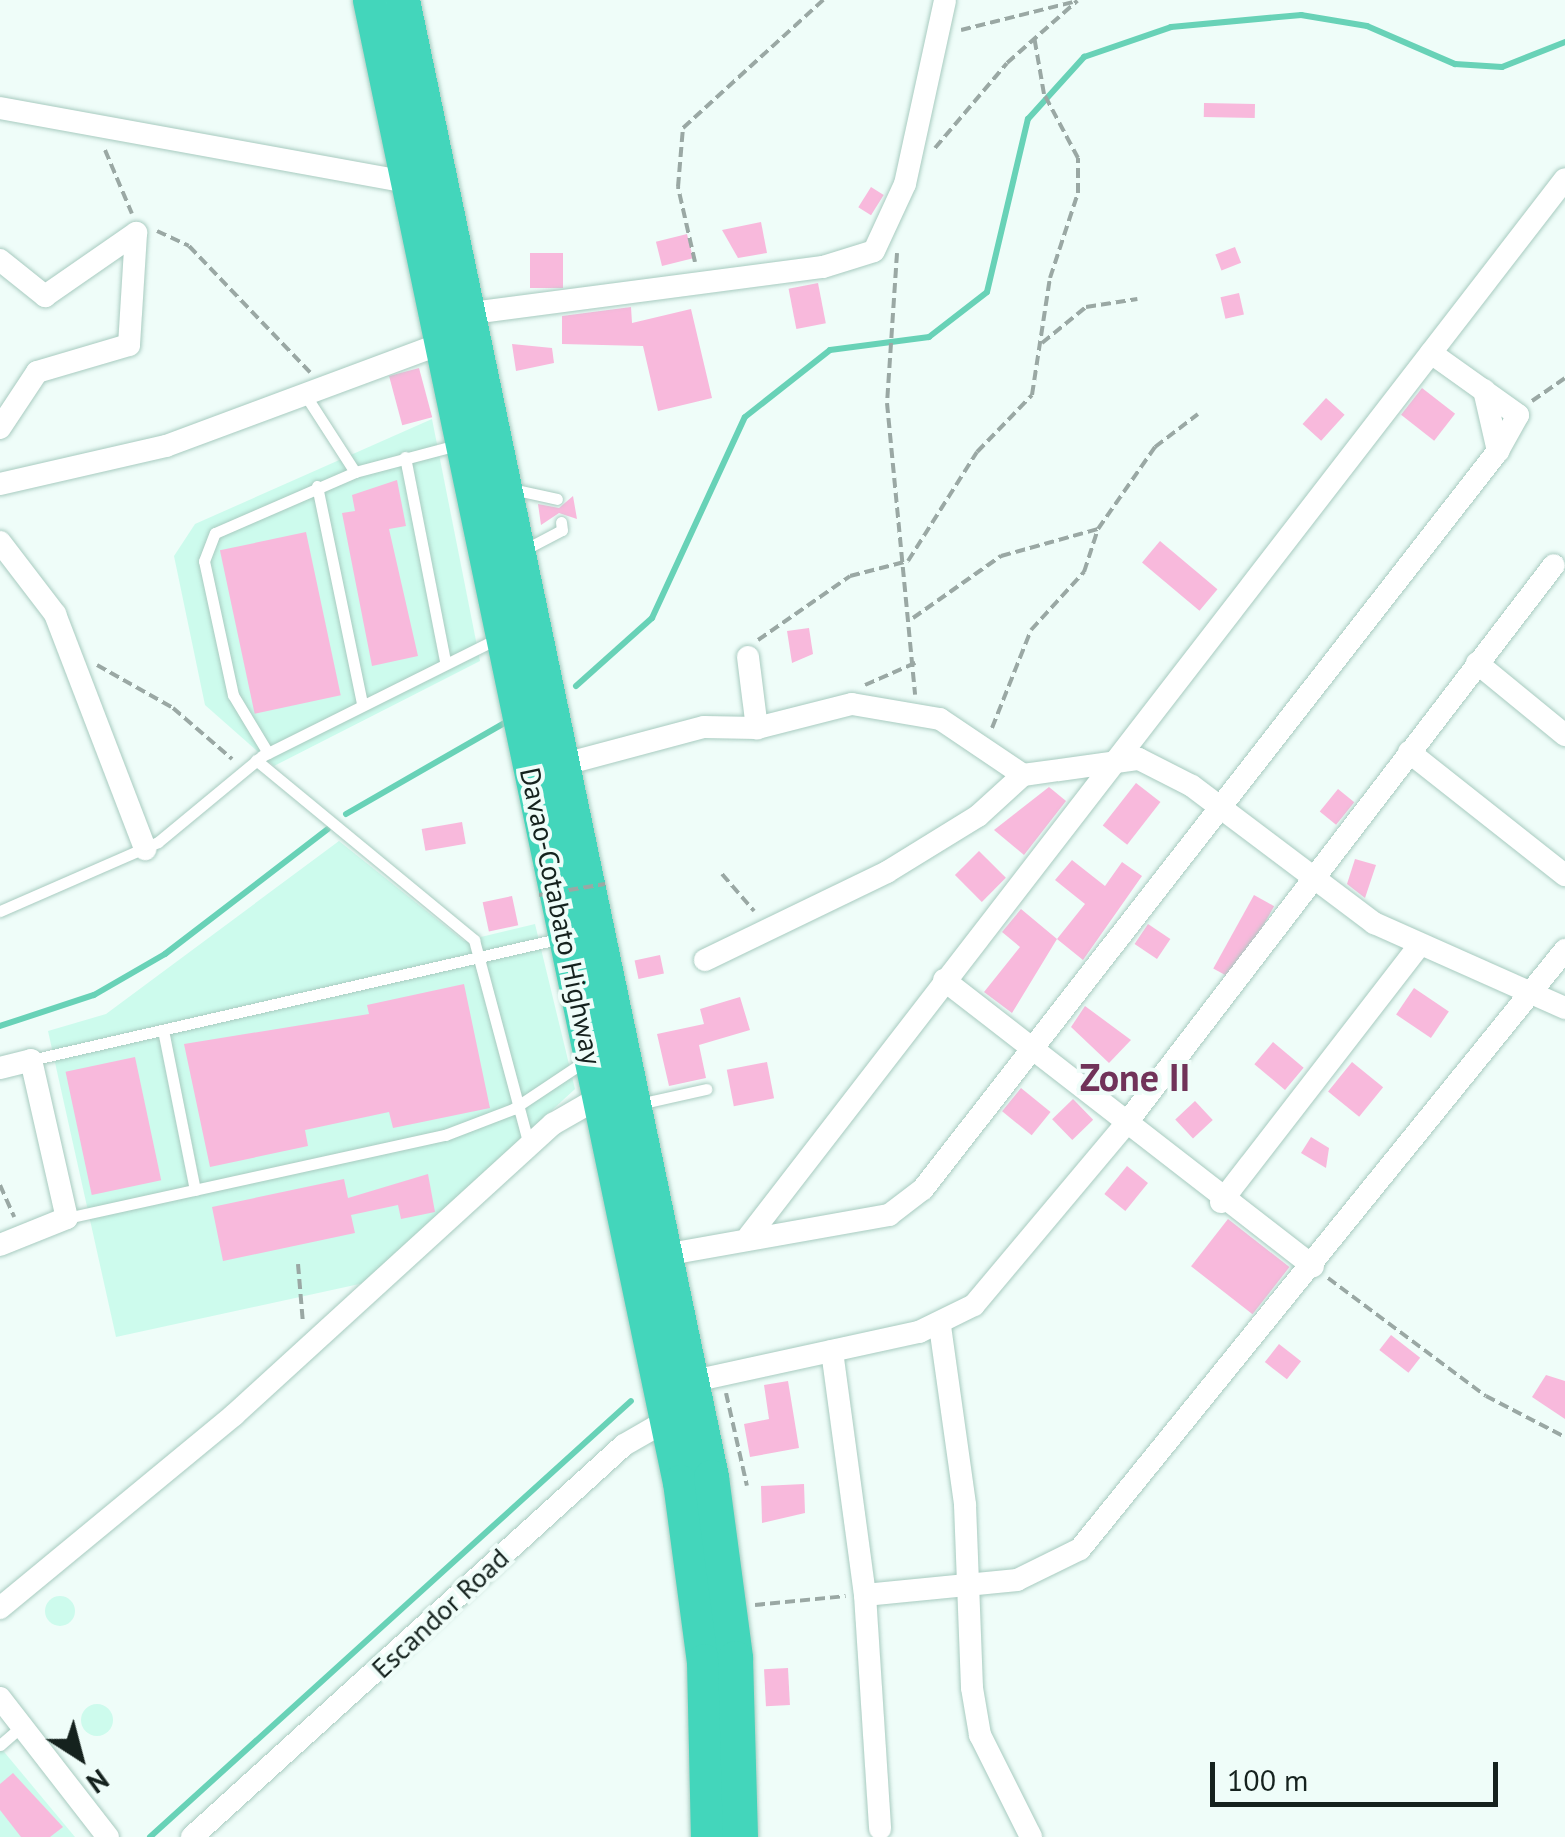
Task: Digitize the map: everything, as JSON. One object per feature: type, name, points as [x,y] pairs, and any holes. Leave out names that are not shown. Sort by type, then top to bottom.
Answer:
[{"type":"highway","name":"Davao-Cotabato Highway","points":[[370,0],[407,182],[454,327]]},
{"type":"highway","name":"Davao-Cotabato Highway","points":[[402,0],[454,327],[477,440],[617,1101],[688,1394],[708,1837]]},
{"type":"highway","name":"Davao-Cotabato Highway","points":[[477,440],[503,488],[516,554],[517,634],[561,765],[582,934]]},
{"type":"highway","name":"Davao-Cotabato Highway","points":[[617,1101],[664,1255],[730,1607],[740,1837]]},
{"type":"street","points":[[0,484],[166,446],[314,390],[454,327],[701,280],[854,261],[886,237],[905,184],[945,0]]},
{"type":"street","points":[[0,108],[407,182]]},
{"type":"street","points":[[749,1236],[1565,179]]},
{"type":"street","points":[[0,260],[45,296],[136,232]]},
{"type":"street","points":[[0,428],[36,372],[129,346],[136,232]]},
{"type":"street","points":[[664,1255],[749,1236],[839,1226],[908,1205],[1498,452],[1518,415],[1431,353]]},
{"type":"street","points":[[1484,390],[1498,452]]},
{"type":"street","points":[[0,542],[41,591],[72,652],[144,850]]},
{"type":"street","points":[[688,1394],[832,1350],[940,1326],[990,1289],[1125,1125],[1554,565]]},
{"type":"street","points":[[748,656],[757,728]]},
{"type":"street","points":[[1477,664],[1565,734]]},
{"type":"street","points":[[561,765],[704,727],[757,728],[852,704],[914,709],[983,744],[1022,775],[1057,776],[1120,756],[1165,769],[1218,806],[1309,880],[1418,947],[1565,1008]]},
{"type":"street","points":[[1409,752],[1565,875]]},
{"type":"street","points":[[705,960],[766,934],[939,841],[1022,775]]},
{"type":"street","points":[[1221,1202],[1418,947]]},
{"type":"street","points":[[865,1594],[1035,1576],[1080,1550],[1565,950]]},
{"type":"street","points":[[944,980],[1221,1202],[1312,1266]]},
{"type":"street","points":[[0,1068],[30,1060],[67,1218],[11,1240]]},
{"type":"street","points":[[0,1608],[308,1349],[529,1145],[617,1101]]},
{"type":"street","points":[[940,1326],[969,1586],[980,1735],[1031,1837]]},
{"type":"street","points":[[832,1350],[865,1594],[880,1829]]},
{"type":"street","name":"Escandor Road","points":[[192,1837],[624,1445],[688,1394]]},
{"type":"street","points":[[0,1698],[108,1837]]},
{"type":"lane","points":[[314,390],[354,472]]},
{"type":"lane","points":[[477,440],[354,472],[240,515],[206,548],[233,695],[262,756],[445,908],[480,957],[513,1109],[529,1145]]},
{"type":"lane","points":[[404,457],[445,661]]},
{"type":"lane","points":[[317,486],[362,704]]},
{"type":"lane","points":[[503,488],[557,499]]},
{"type":"lane","points":[[516,554],[562,530],[561,522]]},
{"type":"lane","points":[[0,911],[144,850],[262,756],[445,661],[517,634]]},
{"type":"lane","points":[[30,1060],[582,934]]},
{"type":"lane","points":[[163,1030],[195,1190]]},
{"type":"lane","points":[[67,1218],[446,1135],[513,1109],[607,1053]]},
{"type":"lane","points":[[617,1101],[706,1089]]},
{"type":"lane","points":[[0,1745],[21,1727]]},
{"type":"path","points":[[701,280],[678,187],[683,128],[823,0]]},
{"type":"path","points":[[937,36],[1078,0]]},
{"type":"path","points":[[905,184],[1034,36],[1078,0]]},
{"type":"path","points":[[748,656],[766,633],[850,576],[908,560],[978,452],[1024,412],[1078,158],[1044,94],[1034,36]]},
{"type":"path","points":[[89,124],[116,167],[136,232],[169,234],[189,246],[314,390]]},
{"type":"path","points":[[886,237],[902,264],[888,403],[913,618],[914,709]]},
{"type":"path","points":[[1041,344],[1086,307],[1137,299]]},
{"type":"path","points":[[1518,415],[1565,378]]},
{"type":"path","points":[[983,744],[1031,630],[1084,572],[1098,529],[1155,447],[1198,414]]},
{"type":"path","points":[[913,618],[1001,556],[1098,529]]},
{"type":"path","points":[[72,652],[173,708],[242,770]]},
{"type":"path","points":[[722,874],[766,934]]},
{"type":"path","points":[[540,895],[604,884]]},
{"type":"path","points":[[0,1185],[11,1240]]},
{"type":"path","points":[[298,1264],[308,1349]]},
{"type":"path","points":[[1312,1266],[1486,1396],[1565,1437]]},
{"type":"path","points":[[688,1394],[746,1486]]},
{"type":"path","points":[[730,1607],[865,1594]]},
{"type":"shaded area","points":[[432,419],[480,661],[274,766],[205,705],[174,556],[195,524]]},
{"type":"shaded area","points":[[339,841],[464,941],[535,924],[575,1089],[364,1283],[116,1337],[48,1031],[106,1014]]},
{"type":"shaded area","points":[[60,1596],[71,1600],[75,1611],[71,1622],[60,1626],[49,1622],[45,1611],[49,1600]]},
{"type":"shaded area","points":[[97,1704],[108,1709],[113,1720],[108,1731],[97,1736],[86,1731],[81,1720],[86,1709]]},
{"type":"shaded area","points":[[0,1747],[75,1837],[0,1837]]},
{"type":"building","points":[[1204,103],[1255,104],[1255,118],[1204,117]]},
{"type":"building","points":[[871,187],[884,195],[871,215],[858,207]]},
{"type":"building","points":[[761,222],[767,253],[738,258],[722,230]]},
{"type":"building","points":[[687,234],[693,258],[662,266],[656,242]]},
{"type":"building","points":[[1235,247],[1241,263],[1221,270],[1215,255]]},
{"type":"building","points":[[530,253],[563,253],[563,288],[530,288]]},
{"type":"building","points":[[818,283],[826,323],[796,329],[789,289]]},
{"type":"building","points":[[1239,293],[1244,314],[1225,319],[1220,297]]},
{"type":"building","points":[[631,307],[632,323],[691,309],[712,398],[658,411],[643,346],[562,344],[562,316]]},
{"type":"building","points":[[512,344],[552,348],[554,363],[516,371]]},
{"type":"building","points":[[419,368],[432,417],[402,425],[389,376]]},
{"type":"building","points":[[1422,388],[1455,414],[1434,441],[1401,415]]},
{"type":"building","points":[[1326,398],[1345,415],[1321,441],[1303,424]]},
{"type":"building","points":[[397,480],[406,526],[389,529],[418,656],[372,666],[342,513],[355,511],[352,495]]},
{"type":"building","points":[[573,496],[577,519],[559,513],[541,525],[538,504],[559,508]]},
{"type":"building","points":[[306,532],[341,695],[255,714],[220,550]]},
{"type":"building","points":[[1160,541],[1217,589],[1199,611],[1142,562]]},
{"type":"building","points":[[809,628],[813,654],[792,663],[787,631]]},
{"type":"building","points":[[1136,783],[1160,802],[1127,845],[1103,826]]},
{"type":"building","points":[[1049,787],[1066,801],[1024,855],[994,830]]},
{"type":"building","points":[[1338,789],[1354,802],[1336,825],[1320,812]]},
{"type":"building","points":[[462,822],[466,844],[425,851],[422,829]]},
{"type":"building","points":[[979,851],[1006,878],[982,902],[955,875]]},
{"type":"building","points":[[1355,859],[1376,865],[1365,898],[1347,884]]},
{"type":"building","points":[[1072,860],[1105,886],[1122,862],[1142,876],[1083,960],[1057,939],[1085,904],[1055,880]]},
{"type":"building","points":[[1254,895],[1274,906],[1233,980],[1213,968]]},
{"type":"building","points":[[512,896],[518,925],[489,932],[483,902]]},
{"type":"building","points":[[1021,909],[1057,939],[1012,1013],[984,992],[1020,947],[1002,932]]},
{"type":"building","points":[[1148,924],[1170,939],[1157,959],[1135,944]]},
{"type":"building","points":[[660,955],[664,974],[639,979],[635,960]]},
{"type":"building","points":[[464,984],[490,1108],[393,1128],[389,1112],[305,1130],[308,1146],[210,1167],[184,1044],[369,1014],[367,1005]]},
{"type":"building","points":[[1414,988],[1449,1011],[1431,1038],[1396,1015]]},
{"type":"building","points":[[740,997],[750,1030],[699,1045],[706,1078],[669,1086],[657,1034],[704,1024],[700,1009]]},
{"type":"building","points":[[1085,1006],[1131,1040],[1109,1063],[1071,1027]]},
{"type":"building","points":[[1273,1042],[1304,1068],[1285,1090],[1254,1064]]},
{"type":"building","points":[[135,1057],[161,1180],[92,1195],[66,1072]]},
{"type":"building","points":[[767,1062],[774,1098],[734,1106],[727,1070]]},
{"type":"building","points":[[1352,1062],[1383,1087],[1359,1117],[1328,1092]]},
{"type":"building","points":[[1021,1088],[1051,1112],[1032,1135],[1002,1111]]},
{"type":"building","points":[[1073,1099],[1093,1120],[1072,1140],[1052,1119]]},
{"type":"building","points":[[1195,1101],[1213,1120],[1193,1138],[1175,1119]]},
{"type":"building","points":[[1311,1137],[1329,1148],[1326,1168],[1301,1153]]},
{"type":"building","points":[[1127,1166],[1148,1183],[1125,1211],[1104,1194]]},
{"type":"building","points":[[428,1174],[435,1212],[401,1219],[398,1205],[351,1215],[355,1233],[223,1261],[212,1207],[344,1179],[348,1198]]},
{"type":"building","points":[[1228,1219],[1289,1267],[1253,1314],[1191,1266]]},
{"type":"building","points":[[1391,1335],[1420,1358],[1408,1373],[1379,1350]]},
{"type":"building","points":[[1279,1344],[1301,1361],[1287,1379],[1265,1362]]},
{"type":"building","points":[[1546,1375],[1565,1381],[1565,1419],[1532,1397]]},
{"type":"building","points":[[788,1381],[799,1448],[750,1457],[744,1424],[769,1419],[764,1385]]},
{"type":"building","points":[[804,1484],[805,1513],[762,1523],[761,1486]]},
{"type":"building","points":[[788,1668],[790,1705],[766,1706],[764,1669]]},
{"type":"building","points":[[13,1773],[63,1827],[50,1837],[21,1837],[0,1810],[0,1784]]},
{"type":"waterway","points":[[576,686],[652,618],[745,417],[830,350],[929,337],[987,292],[1028,119],[1084,57],[1171,27],[1301,15],[1367,26],[1455,64],[1502,67],[1565,42]]},
{"type":"waterway","points":[[346,814],[504,723]]},
{"type":"waterway","points":[[0,1026],[94,995],[165,954],[328,829]]},
{"type":"waterway","points":[[150,1837],[631,1401]]},
{"type":"district","name":"Zone II","points":[[1135,1077]]}]
